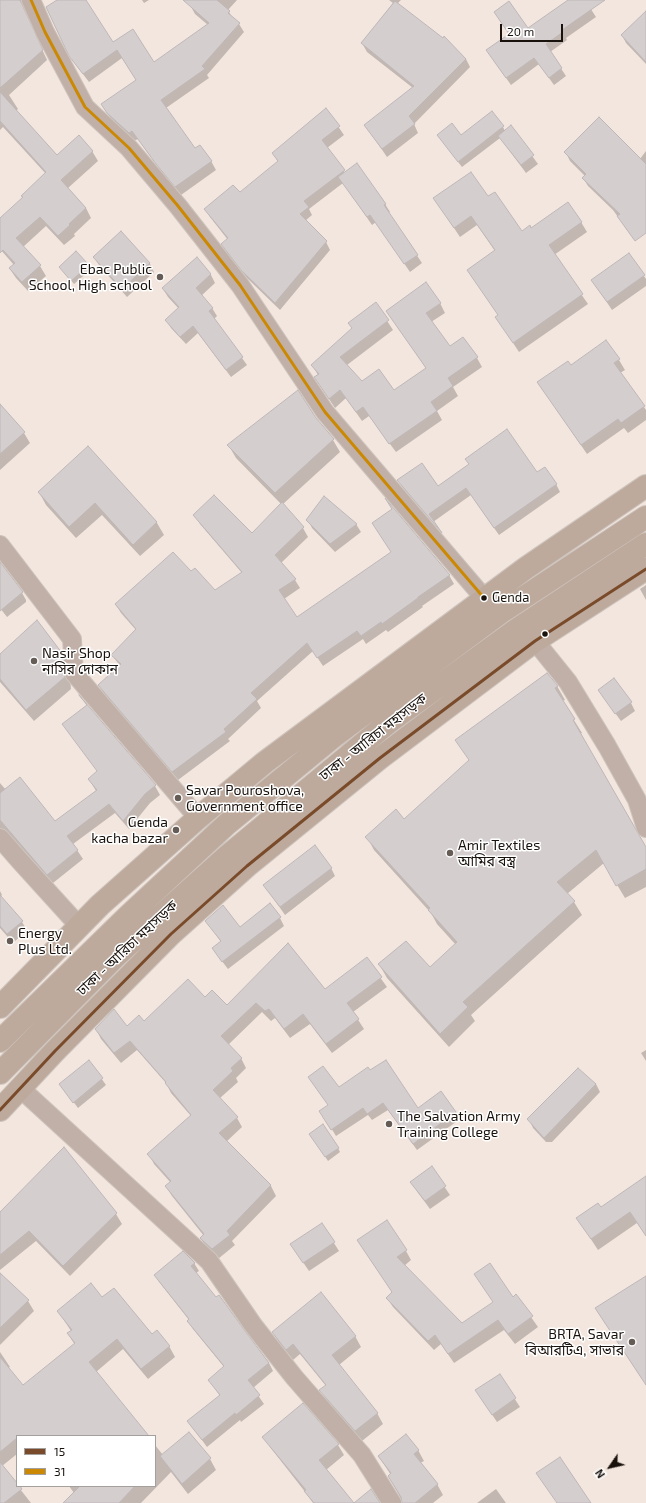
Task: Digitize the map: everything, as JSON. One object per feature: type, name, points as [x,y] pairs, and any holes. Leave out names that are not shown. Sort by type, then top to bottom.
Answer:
[{"type":"highway","points":[[0,1007],[100,905],[198,818],[264,763],[484,598],[646,486]]},
{"type":"highway","name":"ঢাকা - আরিচা মহাসড়ক","points":[[0,1041],[127,917],[227,824],[333,737],[502,611],[646,517]]},
{"type":"highway","name":"ঢাকা - আরিচা মহাসড়ক","points":[[0,1073],[116,956],[225,858],[389,722],[516,630],[646,544]]},
{"type":"highway","points":[[0,1110],[55,1051],[171,934],[247,866],[380,758],[535,641],[646,569]]},
{"type":"street","points":[[31,0],[45,32],[84,107],[129,148],[173,200],[240,285],[325,412],[484,598]]},
{"type":"street","points":[[0,546],[72,639],[74,673],[198,818]]},
{"type":"street","points":[[535,641],[568,682],[607,746],[637,800],[646,828]]},
{"type":"street","points":[[0,838],[79,926]]},
{"type":"street","points":[[20,1088],[209,1262],[253,1325],[290,1372],[362,1455],[392,1503]]},
{"type":"building","points":[[0,0],[20,0],[43,50],[0,88]]},
{"type":"building","points":[[57,0],[86,0],[113,42],[133,29],[154,62],[209,23],[183,0],[217,0],[230,11],[228,13],[240,23],[202,66],[205,69],[161,100],[195,148],[200,145],[212,161],[175,187],[132,131],[129,133],[107,113],[101,104],[136,80],[117,50],[83,74],[69,56],[46,7]]},
{"type":"building","points":[[568,0],[605,0],[562,30],[563,32],[546,44],[562,68],[549,78],[534,58],[506,78],[486,50],[509,34],[494,12],[509,1],[528,28]]},
{"type":"building","points":[[395,1],[443,38],[444,36],[466,59],[409,116],[415,124],[382,149],[364,125],[414,86],[361,43]]},
{"type":"building","points":[[646,11],[646,62],[621,35]]},
{"type":"building","points":[[0,92],[57,155],[79,135],[93,151],[61,180],[86,208],[58,236],[40,217],[16,238],[41,265],[22,282],[9,268],[15,263],[3,250],[0,253],[0,218],[23,197],[21,196],[46,172],[0,121]]},
{"type":"building","points":[[326,108],[340,126],[322,140],[345,170],[304,201],[309,207],[300,214],[327,241],[275,303],[241,270],[221,244],[228,238],[204,209],[233,185],[240,192],[278,161],[272,153]]},
{"type":"building","points":[[492,111],[504,126],[458,162],[437,135],[452,123],[461,135]]},
{"type":"building","points":[[599,117],[646,164],[646,233],[635,241],[617,216],[620,214],[582,178],[586,174],[564,152]]},
{"type":"building","points":[[511,125],[534,155],[521,165],[498,136]]},
{"type":"building","points":[[357,163],[386,204],[384,205],[418,255],[404,264],[370,215],[367,217],[338,177]]},
{"type":"building","points":[[471,172],[488,196],[495,192],[522,231],[530,225],[531,228],[568,202],[582,222],[549,245],[583,294],[513,343],[495,317],[498,315],[467,270],[495,250],[471,216],[454,228],[433,198]]},
{"type":"building","points":[[121,231],[150,263],[122,289],[93,257]]},
{"type":"building","points":[[76,251],[89,265],[71,281],[59,267]]},
{"type":"building","points":[[629,253],[645,275],[607,302],[591,280]]},
{"type":"building","points":[[197,257],[211,274],[196,288],[213,308],[209,311],[243,357],[226,370],[193,326],[180,337],[165,320],[179,307],[162,288]]},
{"type":"building","points":[[426,282],[441,303],[426,313],[450,346],[463,337],[478,357],[448,378],[453,386],[431,402],[437,411],[389,444],[363,407],[356,412],[340,390],[329,399],[314,377],[319,374],[311,365],[352,328],[348,323],[376,302],[389,320],[340,357],[362,381],[379,369],[394,390],[426,368],[386,311]]},
{"type":"building","points":[[606,340],[620,359],[614,363],[645,406],[621,423],[618,419],[581,445],[537,382],[568,361],[571,365]]},
{"type":"building","points":[[298,390],[316,418],[334,439],[275,493],[227,445]]},
{"type":"building","points":[[0,404],[25,432],[0,454]]},
{"type":"building","points":[[507,429],[537,472],[545,467],[557,484],[494,528],[466,488],[429,514],[442,533],[397,480],[422,463],[438,486],[469,464],[465,459]]},
{"type":"building","points":[[88,446],[157,522],[133,545],[95,503],[69,527],[38,492]]},
{"type":"building","points":[[214,495],[252,533],[282,502],[304,527],[275,555],[296,579],[279,590],[297,617],[391,552],[372,523],[392,509],[385,498],[450,575],[382,624],[381,622],[361,636],[357,631],[317,658],[307,643],[251,693],[257,699],[224,729],[226,732],[172,772],[98,685],[121,664],[111,655],[136,629],[115,604],[173,552],[191,571],[195,568],[215,590],[242,572],[193,515]]},
{"type":"building","points":[[324,496],[357,524],[330,544],[306,520]]},
{"type":"building","points":[[0,562],[23,592],[0,611]]},
{"type":"building","name":"Nasir Shop নাসির দোকান","points":[[37,620],[62,653],[65,677],[26,710],[0,679],[0,654]]},
{"type":"building","points":[[547,673],[558,686],[555,688],[575,719],[573,720],[646,847],[646,869],[616,886],[596,850],[557,882],[575,901],[463,1002],[468,1007],[440,1034],[378,964],[406,941],[430,967],[457,942],[428,910],[430,908],[365,837],[396,809],[404,819],[469,760],[455,740]]},
{"type":"building","points":[[614,678],[632,702],[615,714],[598,690]]},
{"type":"building","points":[[79,695],[156,785],[145,794],[123,821],[109,804],[67,836],[78,850],[47,875],[0,820],[0,793],[20,777],[55,821],[97,790],[88,779],[97,771],[62,724],[87,705]]},
{"type":"building","points":[[315,845],[332,868],[280,907],[263,885]]},
{"type":"building","points":[[0,895],[23,921],[7,934],[0,926]]},
{"type":"building","points":[[270,903],[281,917],[222,962],[212,948],[221,941],[205,921],[223,905],[240,927]]},
{"type":"building","points":[[288,943],[325,989],[367,957],[382,977],[347,1003],[359,1019],[326,1044],[303,1014],[284,1029],[269,1009],[265,1011],[256,1003],[221,1036],[242,1058],[231,1068],[233,1071],[213,1090],[238,1117],[219,1133],[271,1185],[227,1231],[230,1235],[212,1249],[200,1238],[204,1234],[165,1186],[171,1181],[147,1154],[191,1115],[165,1083],[166,1082],[130,1041],[114,1053],[95,1029],[114,1009],[127,1026],[139,1015],[144,1021],[188,979],[205,997],[212,990],[227,1005]]},
{"type":"building","points":[[89,1060],[103,1078],[73,1103],[59,1084]]},
{"type":"building","points":[[386,1060],[418,1108],[441,1091],[456,1112],[413,1144],[383,1103],[367,1114],[363,1108],[331,1130],[319,1111],[328,1105],[308,1077],[323,1066],[339,1087],[368,1067],[370,1070]]},
{"type":"building","points":[[578,1068],[596,1084],[544,1138],[527,1119]]},
{"type":"building","points":[[323,1124],[339,1148],[325,1157],[309,1134]]},
{"type":"building","points":[[64,1147],[117,1213],[63,1266],[29,1231],[0,1255],[0,1212]]},
{"type":"building","points":[[432,1166],[446,1186],[425,1201],[410,1182]]},
{"type":"building","points":[[646,1176],[646,1236],[630,1212],[591,1239],[576,1218],[598,1203],[601,1207]]},
{"type":"building","points":[[387,1220],[407,1250],[397,1257],[462,1323],[493,1302],[474,1274],[490,1263],[513,1297],[516,1294],[533,1316],[508,1334],[498,1320],[448,1354],[435,1335],[428,1341],[386,1298],[392,1292],[357,1240]]},
{"type":"building","points":[[322,1223],[335,1242],[303,1263],[290,1244]]},
{"type":"building","points":[[183,1251],[195,1263],[191,1266],[216,1297],[219,1295],[269,1363],[248,1380],[260,1395],[202,1440],[187,1421],[220,1395],[208,1380],[224,1366],[187,1321],[189,1319],[154,1275]]},
{"type":"building","points":[[0,1273],[29,1300],[0,1328]]},
{"type":"building","name":"BRTA, Savar বিআরটিএ, সাভার","points":[[646,1276],[646,1385],[595,1308]]},
{"type":"building","points":[[91,1283],[102,1297],[114,1288],[152,1334],[157,1330],[170,1346],[141,1369],[117,1339],[89,1362],[148,1435],[16,1435],[16,1439],[0,1452],[0,1357],[23,1385],[75,1343],[67,1333],[72,1330],[57,1311]]},
{"type":"building","points":[[321,1292],[356,1336],[332,1355],[378,1413],[355,1431],[319,1390],[326,1385],[293,1344],[286,1350],[272,1332]]},
{"type":"building","points":[[500,1374],[516,1398],[492,1415],[475,1390]]},
{"type":"building","points":[[303,1403],[339,1444],[319,1460],[354,1503],[314,1503],[304,1491],[306,1490],[262,1437]]},
{"type":"building","points":[[189,1432],[211,1458],[182,1484],[160,1456]]},
{"type":"building","points":[[406,1434],[419,1450],[414,1454],[438,1484],[415,1503],[402,1503],[401,1497],[388,1476],[391,1473],[378,1456]]},
{"type":"building","points":[[560,1457],[591,1503],[557,1503],[536,1473]]},
{"type":"building","points":[[0,1462],[16,1482],[16,1487],[21,1487],[22,1489],[4,1503],[0,1503]]},
{"type":"building","points":[[79,1487],[134,1487],[119,1503],[63,1503]]},
{"type":"building","points":[[371,1489],[380,1503],[354,1503]]},
{"type":"transit line","name":"31","points":[[31,0],[45,32],[85,107],[129,148],[178,206],[240,285],[325,412],[484,598]]},
{"type":"transit line","name":"15","points":[[0,1110],[55,1051],[171,934],[247,866],[380,758],[535,641],[646,569]]},
{"type":"place","name":"Ebac Public School, High school","points":[[160,277]]},
{"type":"place","name":"Genda","points":[[484,598]]},
{"type":"place","name":"Nasir Shop নাসির দোকান","points":[[34,661]]},
{"type":"place","name":"Savar Pouroshova, Government office","points":[[178,798]]},
{"type":"place","name":"Genda kacha bazar","points":[[176,830]]},
{"type":"place","name":"Amir Textiles আমির বস্ত্র","points":[[450,853]]},
{"type":"place","name":"Energy Plus Ltd.","points":[[10,941]]},
{"type":"place","name":"The Salvation Army Training College","points":[[389,1124]]},
{"type":"place","name":"BRTA, Savar বিআরটিএ, সাভার","points":[[632,1342]]}]
